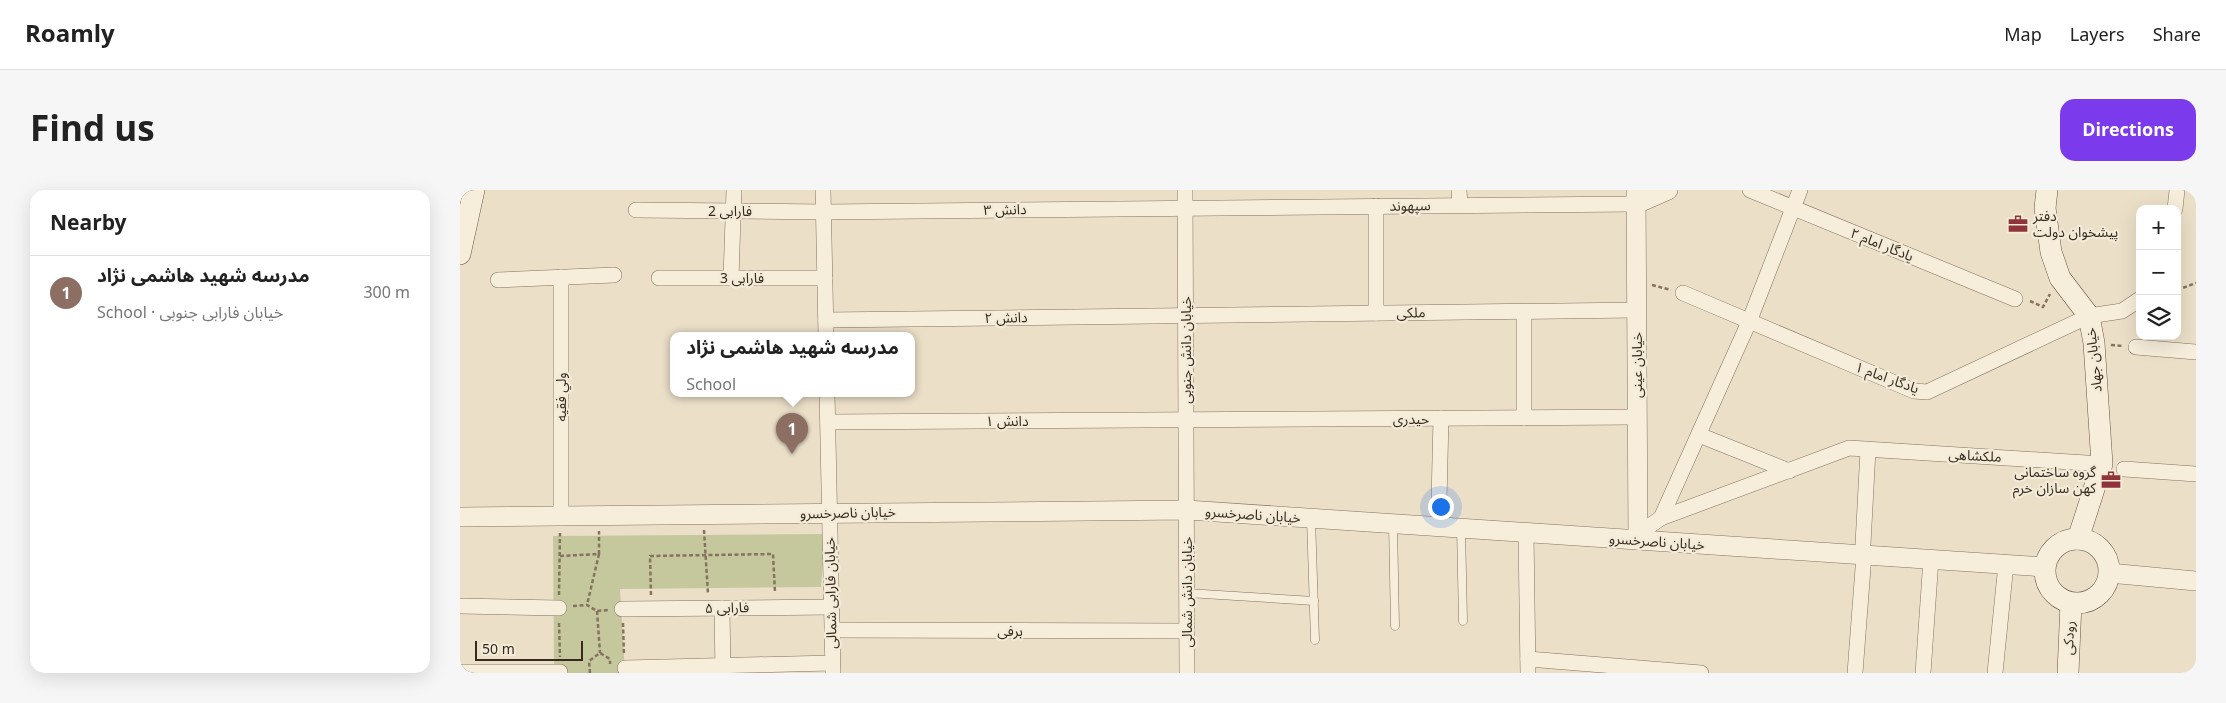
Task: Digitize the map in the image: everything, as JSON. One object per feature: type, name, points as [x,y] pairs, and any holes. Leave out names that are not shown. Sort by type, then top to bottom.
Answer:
[{"type":"main road","points":[[460,254],[474,190]]},
{"type":"main road","name":"خیابان جهاد","points":[[2047,190],[2045,208],[2049,243],[2060,278],[2089,316],[2094,344],[2102,464],[2078,539]]},
{"type":"main road","points":[[2078,539],[2093,544],[2104,554],[2110,574],[2107,584],[2101,593],[2092,600],[2082,604],[2071,603],[2054,594],[2045,576],[2045,567],[2053,550],[2060,544],[2078,539]]},
{"type":"main road","name":"رودکی","points":[[2068,673],[2071,603]]},
{"type":"street","points":[[731,278],[734,190]]},
{"type":"street","points":[[824,190],[826,328]]},
{"type":"street","name":"خیابان دانش جنوبی","points":[[1185,190],[1186,510]]},
{"type":"street","points":[[1636,197],[1668,190]]},
{"type":"street","name":"یادگار امام ۲","points":[[1750,190],[2015,300]]},
{"type":"street","points":[[1661,518],[1749,322],[1800,190]]},
{"type":"street","points":[[2175,205],[2177,190]]},
{"type":"street","name":"سپهوند","points":[[1185,208],[1376,206],[1459,198],[1636,197]]},
{"type":"street","name":"خیابان عینی","points":[[1636,197],[1638,537]]},
{"type":"street","points":[[1376,206],[1376,314]]},
{"type":"street","name":"دانش ۳","points":[[824,212],[1185,208]]},
{"type":"street","name":"فارابی 2","points":[[636,210],[824,212]]},
{"type":"street","points":[[498,280],[614,275]]},
{"type":"street","name":"ولي فقيه","points":[[561,277],[561,516]]},
{"type":"street","name":"فارابی 3","points":[[659,278],[825,278]]},
{"type":"street","name":"یادگار امام ۱","points":[[1683,294],[1914,391],[1927,392],[2089,316],[2122,311],[2136,302]]},
{"type":"street","name":"ملکی","points":[[1186,316],[1636,310]]},
{"type":"street","points":[[1524,312],[1524,418]]},
{"type":"street","name":"دانش ۲","points":[[826,328],[1186,316]]},
{"type":"street","points":[[2136,347],[2196,352]]},
{"type":"street","name":"خیابان فارابی شمالی","points":[[828,397],[832,668]]},
{"type":"street","name":"حیدری","points":[[1186,420],[1637,417]]},
{"type":"street","points":[[1439,501],[1441,418]]},
{"type":"street","name":"دانش ۱","points":[[828,422],[1186,420]]},
{"type":"street","points":[[1699,435],[1788,471]]},
{"type":"street","name":"ملکشاهی","points":[[1788,471],[1849,448],[2102,464]]},
{"type":"street","points":[[1855,673],[1864,550],[1868,450]]},
{"type":"street","points":[[2124,469],[2196,474]]},
{"type":"street","points":[[1638,537],[1661,518],[1788,471]]},
{"type":"street","name":"خیابان ناصرخسرو","points":[[460,517],[1186,510],[1526,533],[1638,537],[1864,550],[1931,559],[2045,567]]},
{"type":"street","name":"خیابان دانش شمالی","points":[[1186,510],[1187,673]]},
{"type":"street","points":[[1526,533],[1528,666],[1701,673]]},
{"type":"street","points":[[1923,673],[1931,559]]},
{"type":"street","points":[[1996,673],[2006,564]]},
{"type":"street","points":[[2110,574],[2196,581]]},
{"type":"street","points":[[460,606],[559,608]]},
{"type":"street","name":"فارابی ۵","points":[[622,609],[832,607]]},
{"type":"street","points":[[715,608],[722,669]]},
{"type":"street","name":"برفی","points":[[832,630],[1187,631]]},
{"type":"street","points":[[618,667],[722,669],[832,668]]},
{"type":"street","points":[[460,672],[560,672]]},
{"type":"lane","points":[[1311,518],[1315,640]]},
{"type":"lane","points":[[1393,524],[1395,626]]},
{"type":"lane","points":[[1462,528],[1463,622]]},
{"type":"lane","points":[[1187,593],[1314,601]]},
{"type":"path","points":[[2015,300],[2017,294],[2043,307],[2060,278]]},
{"type":"path","points":[[1636,280],[1683,294]]},
{"type":"path","points":[[2181,289],[2196,283]]},
{"type":"path","points":[[2094,344],[2136,347]]},
{"type":"path","points":[[704,515],[705,555],[715,608]]},
{"type":"path","points":[[587,605],[599,554],[600,516]]},
{"type":"path","points":[[560,556],[599,554]]},
{"type":"path","points":[[651,609],[650,556],[705,555],[773,554],[776,607]]},
{"type":"path","points":[[559,608],[587,605],[597,611],[622,609],[618,667]]},
{"type":"path","points":[[597,611],[600,653]]},
{"type":"path","points":[[600,653],[618,667]]},
{"type":"path","points":[[590,673],[589,661],[600,653]]},
{"type":"green space","points":[[825,534],[821,587],[620,589],[625,673],[554,673],[553,536]]},
{"type":"place","name":"دفتر پیشخوان دولت","points":[[2018,224]]},
{"type":"place","name":"مدرسه شهید ه‍اشمی نژاد","points":[[792,454]]},
{"type":"place","name":"گروه ساختمانی کهن سازان خرم","points":[[2111,480]]}]
